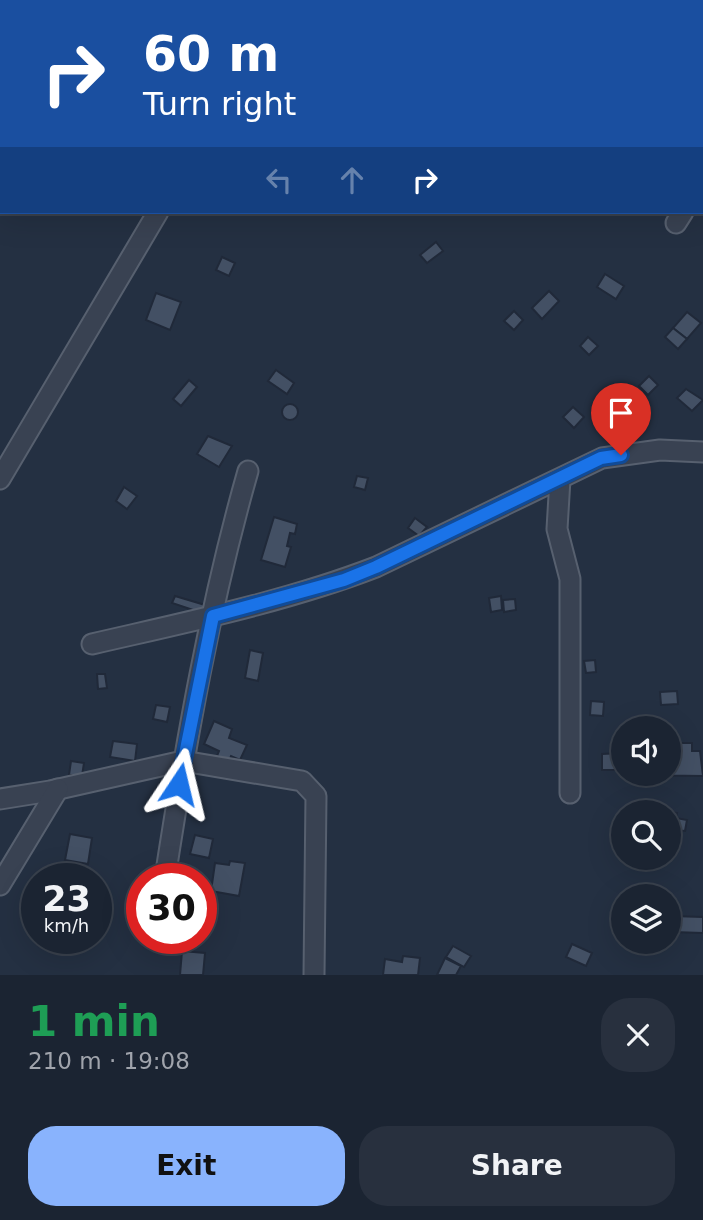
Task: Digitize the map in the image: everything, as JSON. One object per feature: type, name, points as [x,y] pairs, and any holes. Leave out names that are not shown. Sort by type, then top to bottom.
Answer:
[{"type":"street","points":[[0,479],[157,214]]},
{"type":"street","points":[[92,644],[213,616],[344,580],[601,458],[660,450],[703,452]]},
{"type":"street","points":[[167,863],[183,761],[213,616],[248,471]]},
{"type":"street","points":[[560,479],[557,529],[570,579],[570,793]]},
{"type":"street","points":[[0,799],[183,761],[302,781],[316,796],[315,975]]},
{"type":"street","points":[[0,885],[58,789]]},
{"type":"building","points":[[436,242],[443,251],[427,263],[420,255]]},
{"type":"building","points":[[222,257],[235,263],[229,276],[216,270]]},
{"type":"building","points":[[605,274],[624,286],[616,299],[597,287]]},
{"type":"building","points":[[549,291],[559,301],[542,319],[532,308]]},
{"type":"building","points":[[156,293],[181,302],[170,330],[146,320]]},
{"type":"building","points":[[514,311],[523,320],[514,330],[504,321]]},
{"type":"building","points":[[687,312],[701,323],[687,339],[673,328]]},
{"type":"building","points":[[673,328],[687,339],[678,349],[665,337]]},
{"type":"building","points":[[588,337],[598,346],[589,355],[580,346]]},
{"type":"building","points":[[276,370],[294,383],[287,394],[268,381]]},
{"type":"building","points":[[649,376],[658,385],[648,395],[639,386]]},
{"type":"building","points":[[189,380],[197,387],[181,406],[173,399]]},
{"type":"building","points":[[686,389],[703,400],[692,411],[677,398]]},
{"type":"building","points":[[290,404],[298,412],[290,420],[282,412]]},
{"type":"building","points":[[573,407],[584,417],[574,428],[563,417]]},
{"type":"building","points":[[208,436],[232,446],[219,467],[197,454]]},
{"type":"building","points":[[357,476],[368,478],[365,490],[354,487]]},
{"type":"building","points":[[124,487],[137,496],[127,509],[116,501]]},
{"type":"building","points":[[274,517],[297,524],[295,534],[290,533],[287,546],[291,547],[285,567],[261,560]]},
{"type":"building","points":[[415,518],[427,527],[419,536],[408,528]]},
{"type":"building","points":[[175,596],[205,605],[202,613],[172,603]]},
{"type":"building","points":[[501,596],[502,610],[491,612],[489,598]]},
{"type":"building","points":[[515,599],[516,610],[504,612],[503,600]]},
{"type":"building","points":[[250,650],[263,653],[258,681],[245,678]]},
{"type":"building","points":[[595,660],[596,672],[586,673],[584,661]]},
{"type":"building","points":[[97,674],[105,674],[107,688],[98,689]]},
{"type":"building","points":[[677,691],[678,704],[661,705],[660,692]]},
{"type":"building","points":[[591,701],[604,702],[603,716],[590,715]]},
{"type":"building","points":[[156,705],[170,707],[167,722],[153,719]]},
{"type":"building","points":[[214,721],[232,729],[229,738],[247,745],[240,760],[231,756],[229,761],[217,756],[219,751],[204,744]]},
{"type":"building","points":[[113,741],[137,744],[135,761],[110,757]]},
{"type":"building","points":[[681,743],[692,743],[692,751],[700,751],[703,776],[681,776]]},
{"type":"building","points":[[602,754],[611,754],[611,770],[602,770]]},
{"type":"building","points":[[71,761],[84,763],[82,776],[69,775]]},
{"type":"building","points":[[681,819],[687,820],[685,831],[681,831]]},
{"type":"building","points":[[70,834],[92,838],[88,863],[65,860]]},
{"type":"building","points":[[195,835],[213,839],[209,858],[190,854]]},
{"type":"building","points":[[230,861],[245,863],[239,896],[217,892],[217,863],[229,865]]},
{"type":"building","points":[[681,916],[703,917],[703,933],[681,932]]},
{"type":"building","points":[[572,944],[592,953],[586,966],[566,957]]},
{"type":"building","points":[[453,946],[471,956],[464,967],[446,957]]},
{"type":"building","points":[[182,954],[205,954],[203,975],[180,975]]},
{"type":"building","points":[[403,956],[420,958],[418,975],[383,975],[385,959],[402,962]]},
{"type":"building","points":[[445,958],[461,966],[456,975],[437,975]]},
{"type":"route","points":[[179,784],[213,616],[344,580],[601,458],[621,455]]}]
